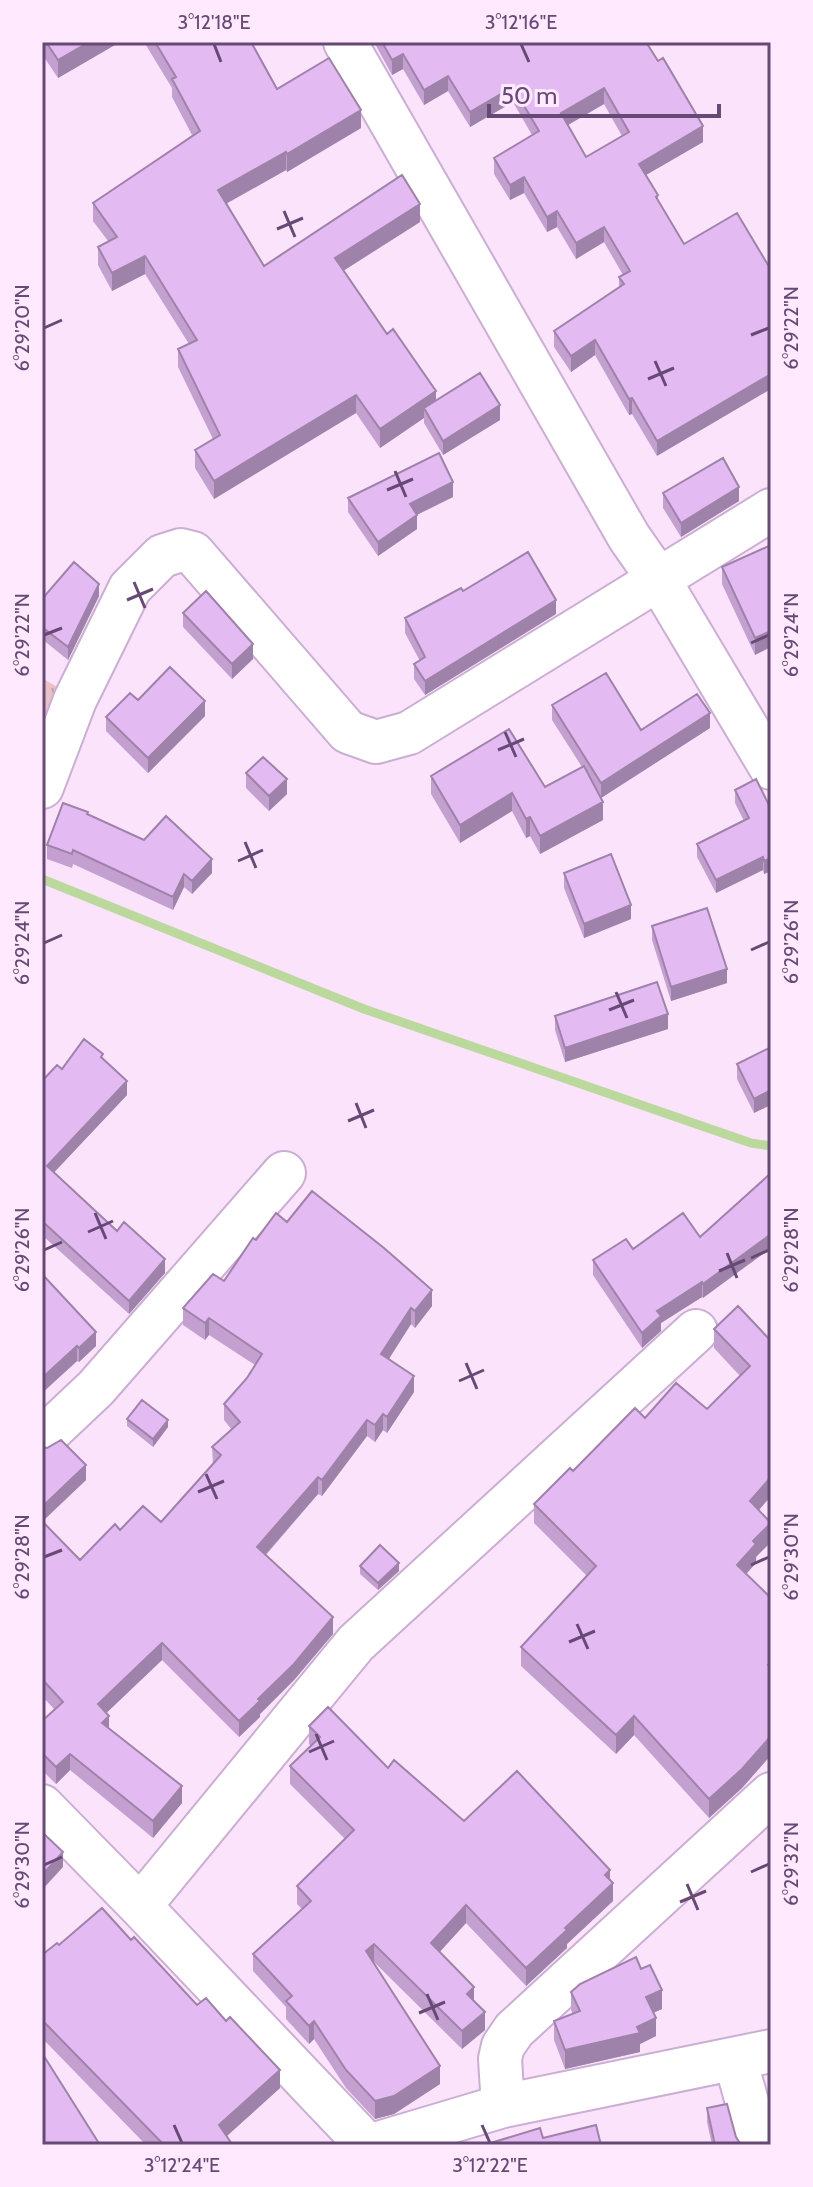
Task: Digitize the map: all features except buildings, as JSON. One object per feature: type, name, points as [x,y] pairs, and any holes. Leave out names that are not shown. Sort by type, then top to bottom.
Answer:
[{"type":"street","points":[[345,42],[629,537],[659,580],[771,768]]},
{"type":"street","points":[[42,787],[75,700],[130,588],[162,556],[181,550],[193,553],[348,732],[376,742],[409,733],[771,510]]},
{"type":"street","points":[[42,1439],[96,1388],[284,1173]]},
{"type":"street","points":[[140,1906],[356,1643],[696,1331]]},
{"type":"street","points":[[503,2106],[500,2059],[503,2046],[514,2030],[771,1794]]},
{"type":"street","points":[[42,1806],[370,2145],[503,2106],[753,2055],[759,2145]]},
{"type":"green space","points":[[42,678],[69,694],[42,772]]},
{"type":"waterway","points":[[42,879],[364,1009],[751,1143],[771,1146]]}]
